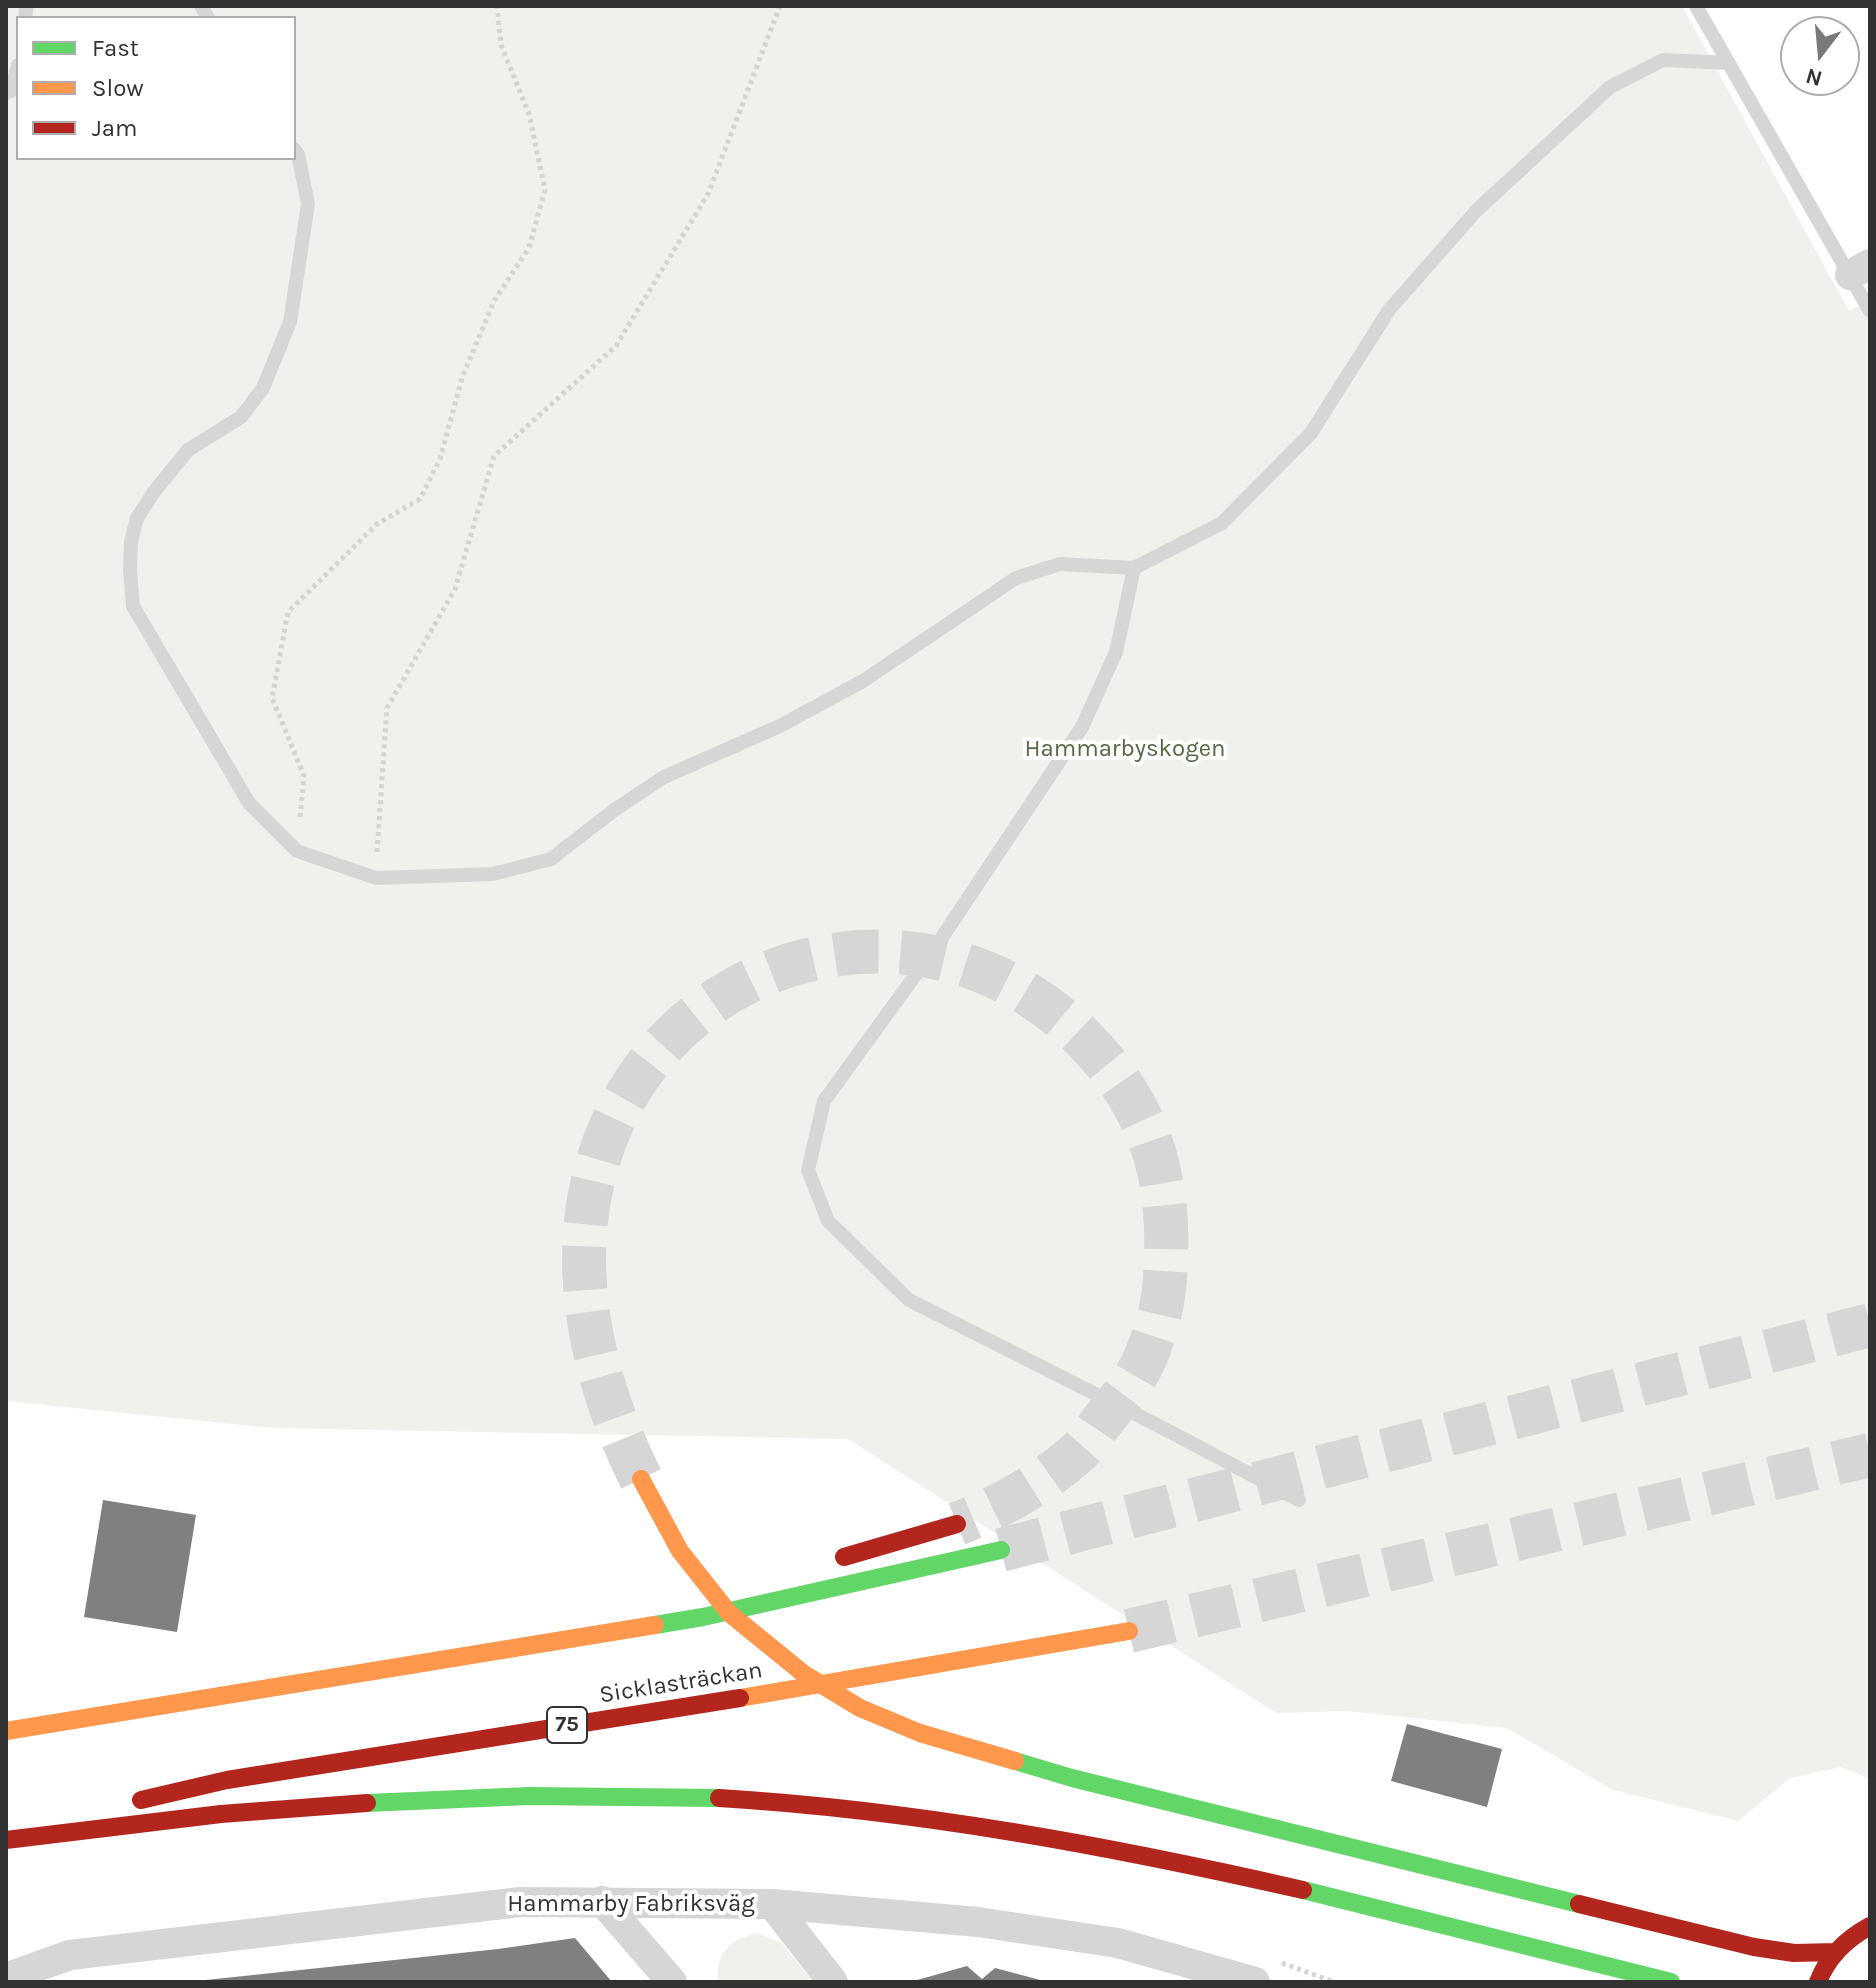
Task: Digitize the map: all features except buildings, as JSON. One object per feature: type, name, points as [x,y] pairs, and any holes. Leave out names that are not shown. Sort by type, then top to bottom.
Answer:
[{"type":"main road","points":[[641,1479],[680,1551],[729,1613],[804,1674],[860,1708],[920,1733],[1072,1778],[1754,1947],[1794,1953],[1835,1952]]},
{"type":"main road","points":[[831,1559],[862,1553],[957,1524]]},
{"type":"main road","points":[[6,1731],[703,1617],[1001,1550]]},
{"type":"main road","points":[[690,1588],[721,1582]]},
{"type":"main road","name":"Sicklasträckan","points":[[124,1804],[227,1780],[818,1685],[1129,1631]]},
{"type":"main road","points":[[399,1667],[480,1633]]},
{"type":"main road","points":[[6,1840],[289,1808],[455,1798],[662,1796],[768,1801],[988,1826],[1096,1846],[1305,1890],[1671,1982]]},
{"type":"main road","points":[[6,1831],[95,1811]]},
{"type":"main road","points":[[1818,1982],[1835,1952],[1856,1933],[1870,1926]]},
{"type":"street","name":"Hammarby Fabriksväg","points":[[9,1982],[14,1975],[70,1955],[520,1902],[602,1901],[772,1904],[978,1922],[1118,1943],[1255,1982]]},
{"type":"street","points":[[602,1901],[672,1982]]},
{"type":"street","points":[[772,1904],[833,1982]]},
{"type":"lane","points":[[1696,6],[1860,270],[1870,311]]},
{"type":"lane","points":[[296,152],[308,204],[290,322],[263,388],[241,417],[188,450],[137,518],[131,542],[133,606],[249,803],[297,851],[376,878],[493,874],[551,859],[613,811],[664,777],[780,726],[863,681],[1016,578],[1060,564],[1134,568],[1222,523],[1311,433],[1389,310],[1476,211],[1610,87],[1663,60],[1729,63]]},
{"type":"lane","points":[[6,93],[11,91],[16,72]]},
{"type":"lane","points":[[1134,568],[1116,652],[1082,727],[935,948],[824,1101],[808,1170],[828,1221],[909,1300],[1299,1500]]},
{"type":"path","points":[[297,851],[304,776],[272,698],[288,612],[377,524],[420,499],[440,459],[462,378],[494,301],[529,248],[545,190],[529,114],[501,45],[497,6]]},
{"type":"path","points":[[376,878],[387,708],[455,589],[494,456],[616,346],[708,194],[780,6]]},
{"type":"green space","name":"Hammarbyskogen","points":[[6,6],[1682,6],[1849,311],[1870,300],[1870,1779],[1841,1767],[1790,1778],[1738,1821],[1613,1790],[1507,1728],[1347,1711],[1276,1713],[848,1439],[273,1428],[6,1401]]},
{"type":"green space","points":[[758,1933],[781,1943],[814,1982],[718,1982],[719,1963],[727,1948],[748,1935]]},
{"type":"tunnel","points":[[641,1479],[611,1408],[600,1371],[591,1333],[584,1257],[586,1218],[593,1180],[623,1102],[669,1039],[728,993],[797,963],[871,952],[946,960],[1018,988],[1084,1039],[1108,1065],[1127,1092],[1153,1149],[1161,1179],[1166,1244],[1164,1291],[1156,1328],[1142,1364],[1124,1394],[1083,1447],[1049,1476],[1020,1494],[957,1524]]},
{"type":"tunnel","points":[[1001,1550],[1870,1325]]},
{"type":"tunnel","points":[[1129,1631],[1870,1455]]},
{"type":"traffic: fast","points":[[655,1625],[1001,1550]]},
{"type":"traffic: fast","points":[[1015,1761],[1072,1778],[1579,1904]]},
{"type":"traffic: fast","points":[[367,1803],[529,1796],[719,1798]]},
{"type":"traffic: fast","points":[[1303,1890],[1671,1982]]},
{"type":"traffic: slow","points":[[641,1479],[680,1551],[729,1613],[804,1674],[860,1708],[920,1733],[1015,1761]]},
{"type":"traffic: slow","points":[[6,1731],[655,1625]]},
{"type":"traffic: slow","points":[[740,1698],[1129,1631]]},
{"type":"traffic: jam","points":[[844,1557],[957,1524]]},
{"type":"traffic: jam","points":[[141,1800],[227,1780],[740,1698]]},
{"type":"traffic: jam","points":[[719,1798],[866,1811],[1012,1832],[1303,1890]]},
{"type":"traffic: jam","points":[[6,1840],[221,1814],[367,1803]]},
{"type":"traffic: jam","points":[[1579,1904],[1754,1947],[1794,1953],[1835,1952]]},
{"type":"traffic: jam","points":[[1818,1982],[1839,1949],[1870,1926]]}]
